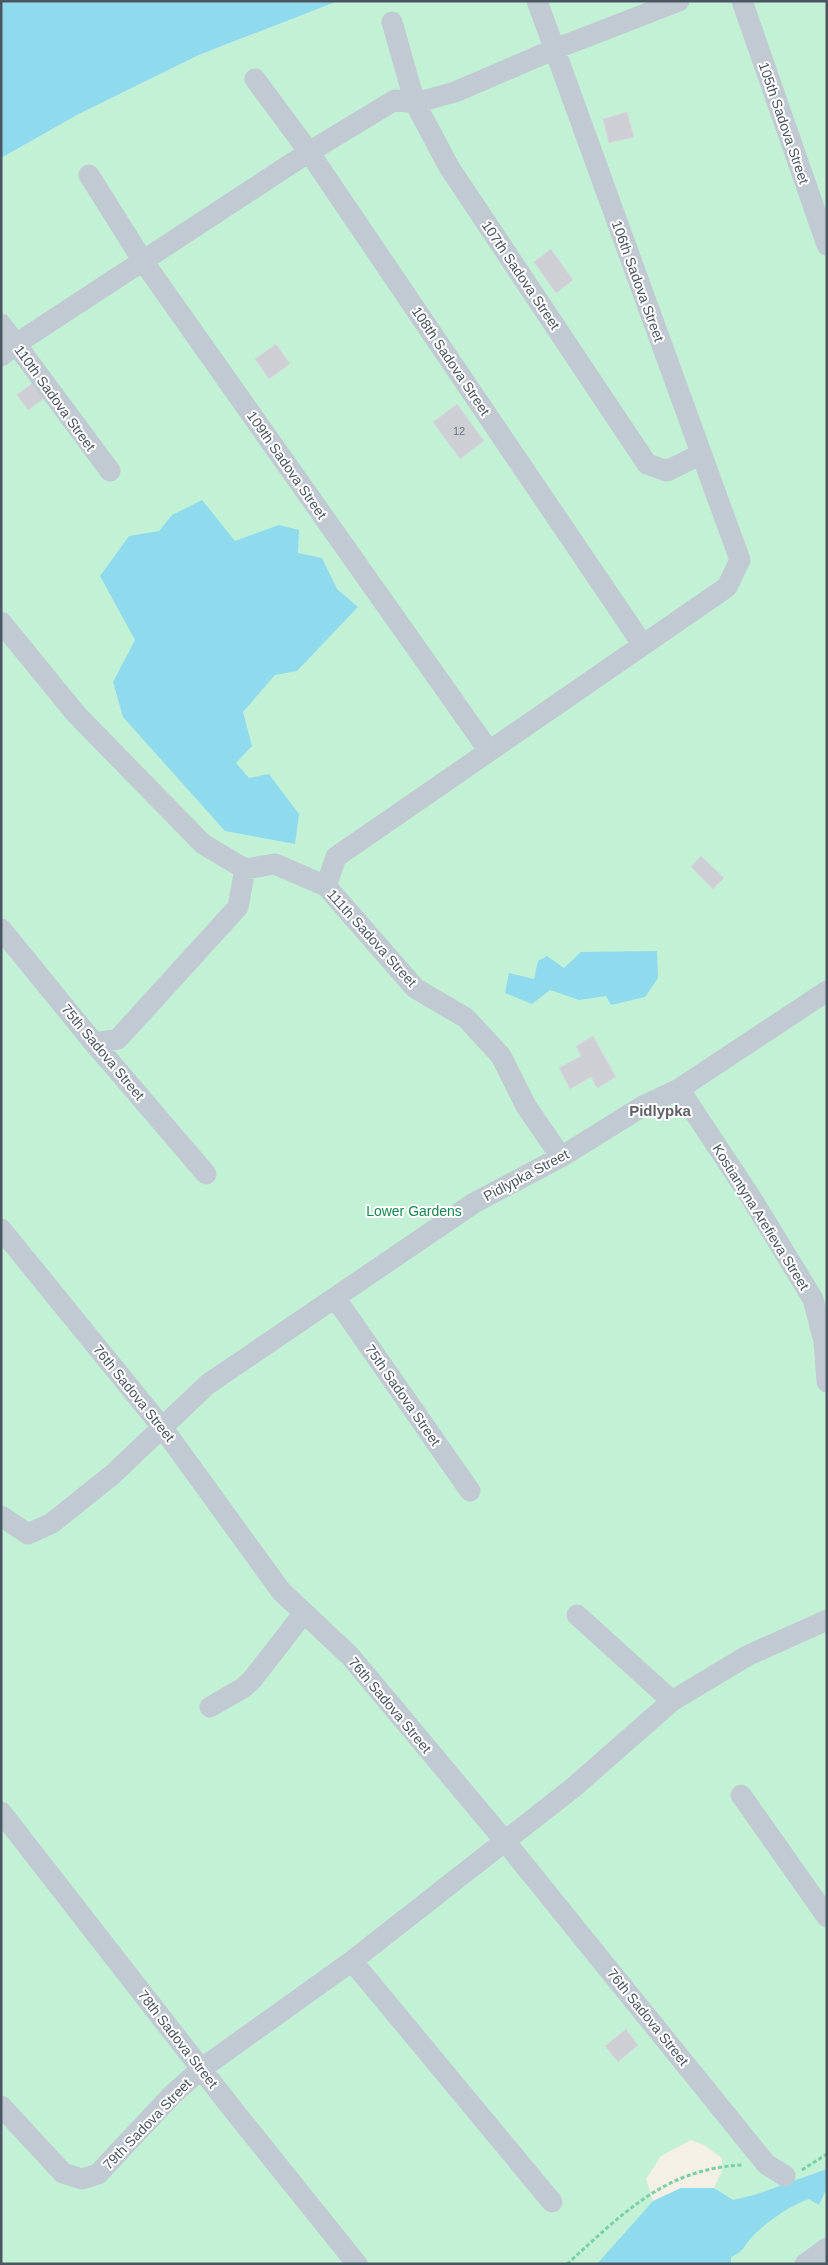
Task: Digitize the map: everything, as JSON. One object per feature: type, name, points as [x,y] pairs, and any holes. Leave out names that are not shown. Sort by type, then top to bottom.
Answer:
[{"type":"street","name":"106th Sadova Street","points":[[537,1],[740,560],[727,587],[643,645]]},
{"type":"street","points":[[8,350],[309,152],[395,100],[415,103],[455,92],[679,1]]},
{"type":"street","name":"105th Sadova Street","points":[[742,1],[827,245]]},
{"type":"street","name":"107th Sadova Street","points":[[392,22],[415,103],[449,167],[647,464],[667,471],[701,454]]},
{"type":"street","name":"108th Sadova Street","points":[[255,80],[309,152],[643,645]]},
{"type":"street","name":"109th Sadova Street","points":[[89,176],[143,261],[490,751]]},
{"type":"street","name":"110th Sadova Street","points":[[1,324],[8,350],[110,471]]},
{"type":"street","points":[[1,622],[76,714],[203,844],[245,869],[238,907],[118,1038],[94,1043]]},
{"type":"street","points":[[326,886],[336,857],[643,645]]},
{"type":"street","name":"111th Sadova Street","points":[[245,869],[274,864],[326,886],[415,988],[466,1018],[502,1056],[526,1106],[561,1157]]},
{"type":"street","name":"75th Sadova Street","points":[[1,928],[94,1043],[206,1174]]},
{"type":"street","name":"Pidlypka Street","points":[[1,1516],[28,1534],[52,1523],[112,1475],[208,1384],[336,1299],[474,1203],[561,1157],[643,1106],[679,1089],[827,991]]},
{"type":"street","name":"Kostiantyna Arefieva Street","points":[[679,1089],[750,1196],[813,1299],[824,1341],[827,1382]]},
{"type":"street","name":"76th Sadova Street","points":[[1,1229],[162,1427],[280,1591],[350,1656],[504,1840],[766,2164],[785,2176]]},
{"type":"street","name":"75th Sadova Street","points":[[336,1299],[470,1491]]},
{"type":"street","points":[[210,1707],[243,1688],[251,1680],[304,1613]]},
{"type":"street","points":[[577,1615],[672,1701]]},
{"type":"street","name":"79th Sadova Street","points":[[1,2106],[63,2173],[82,2179],[98,2174],[172,2095],[201,2069],[352,1961],[574,1787],[672,1701],[747,1656],[827,1620]]},
{"type":"street","points":[[742,1795],[827,1917]]},
{"type":"street","name":"78th Sadova Street","points":[[1,1812],[201,2069],[357,2264]]},
{"type":"street","points":[[352,1961],[552,2202]]},
{"type":"street","points":[[805,2264],[827,2248]]},
{"type":"path","points":[[785,2176],[805,2169],[827,2154]]},
{"type":"path","points":[[567,2264],[641,2198],[687,2174],[730,2166],[766,2164]]},
{"type":"green space","name":"Lower Gardens","points":[[338,1],[827,1],[827,2264],[1,2264],[1,158],[79,114],[199,55]]},
{"type":"sand","points":[[691,2140],[704,2145],[722,2158],[722,2171],[714,2188],[681,2188],[653,2201],[646,2179],[661,2156]]},
{"type":"water","points":[[1,1],[338,1],[199,55],[79,114],[1,158]]},
{"type":"water","points":[[202,500],[235,541],[279,525],[299,530],[298,553],[322,558],[337,589],[358,607],[297,671],[275,675],[243,712],[252,746],[236,763],[249,778],[269,774],[299,814],[295,844],[225,831],[123,717],[113,682],[135,640],[100,576],[129,536],[159,531],[172,515]]},
{"type":"water","points":[[657,951],[658,978],[645,997],[611,1005],[606,996],[579,1000],[550,990],[532,1004],[505,993],[509,973],[534,979],[538,961],[547,956],[564,968],[581,952]]},
{"type":"water","points":[[827,2169],[827,2188],[819,2205],[809,2199],[779,2214],[758,2231],[736,2255],[731,2257],[731,2264],[597,2264],[653,2201],[681,2188],[714,2188],[733,2200],[754,2195]]},
{"type":"building","points":[[627,112],[634,137],[609,143],[603,119]]},
{"type":"building","points":[[551,249],[573,280],[556,293],[534,262]]},
{"type":"building","points":[[276,344],[290,364],[269,379],[255,359]]},
{"type":"building","points":[[35,381],[46,397],[28,410],[17,395]]},
{"type":"building","points":[[457,404],[484,441],[460,459],[433,422]]},
{"type":"building","points":[[701,856],[724,878],[713,889],[691,867]]},
{"type":"building","points":[[593,1036],[616,1077],[597,1088],[591,1077],[570,1089],[559,1068],[581,1056],[576,1046]]},
{"type":"building","points":[[626,2029],[638,2045],[618,2062],[605,2046]]},
{"type":"district","name":"Pidlypka","points":[[660,1111]]}]
